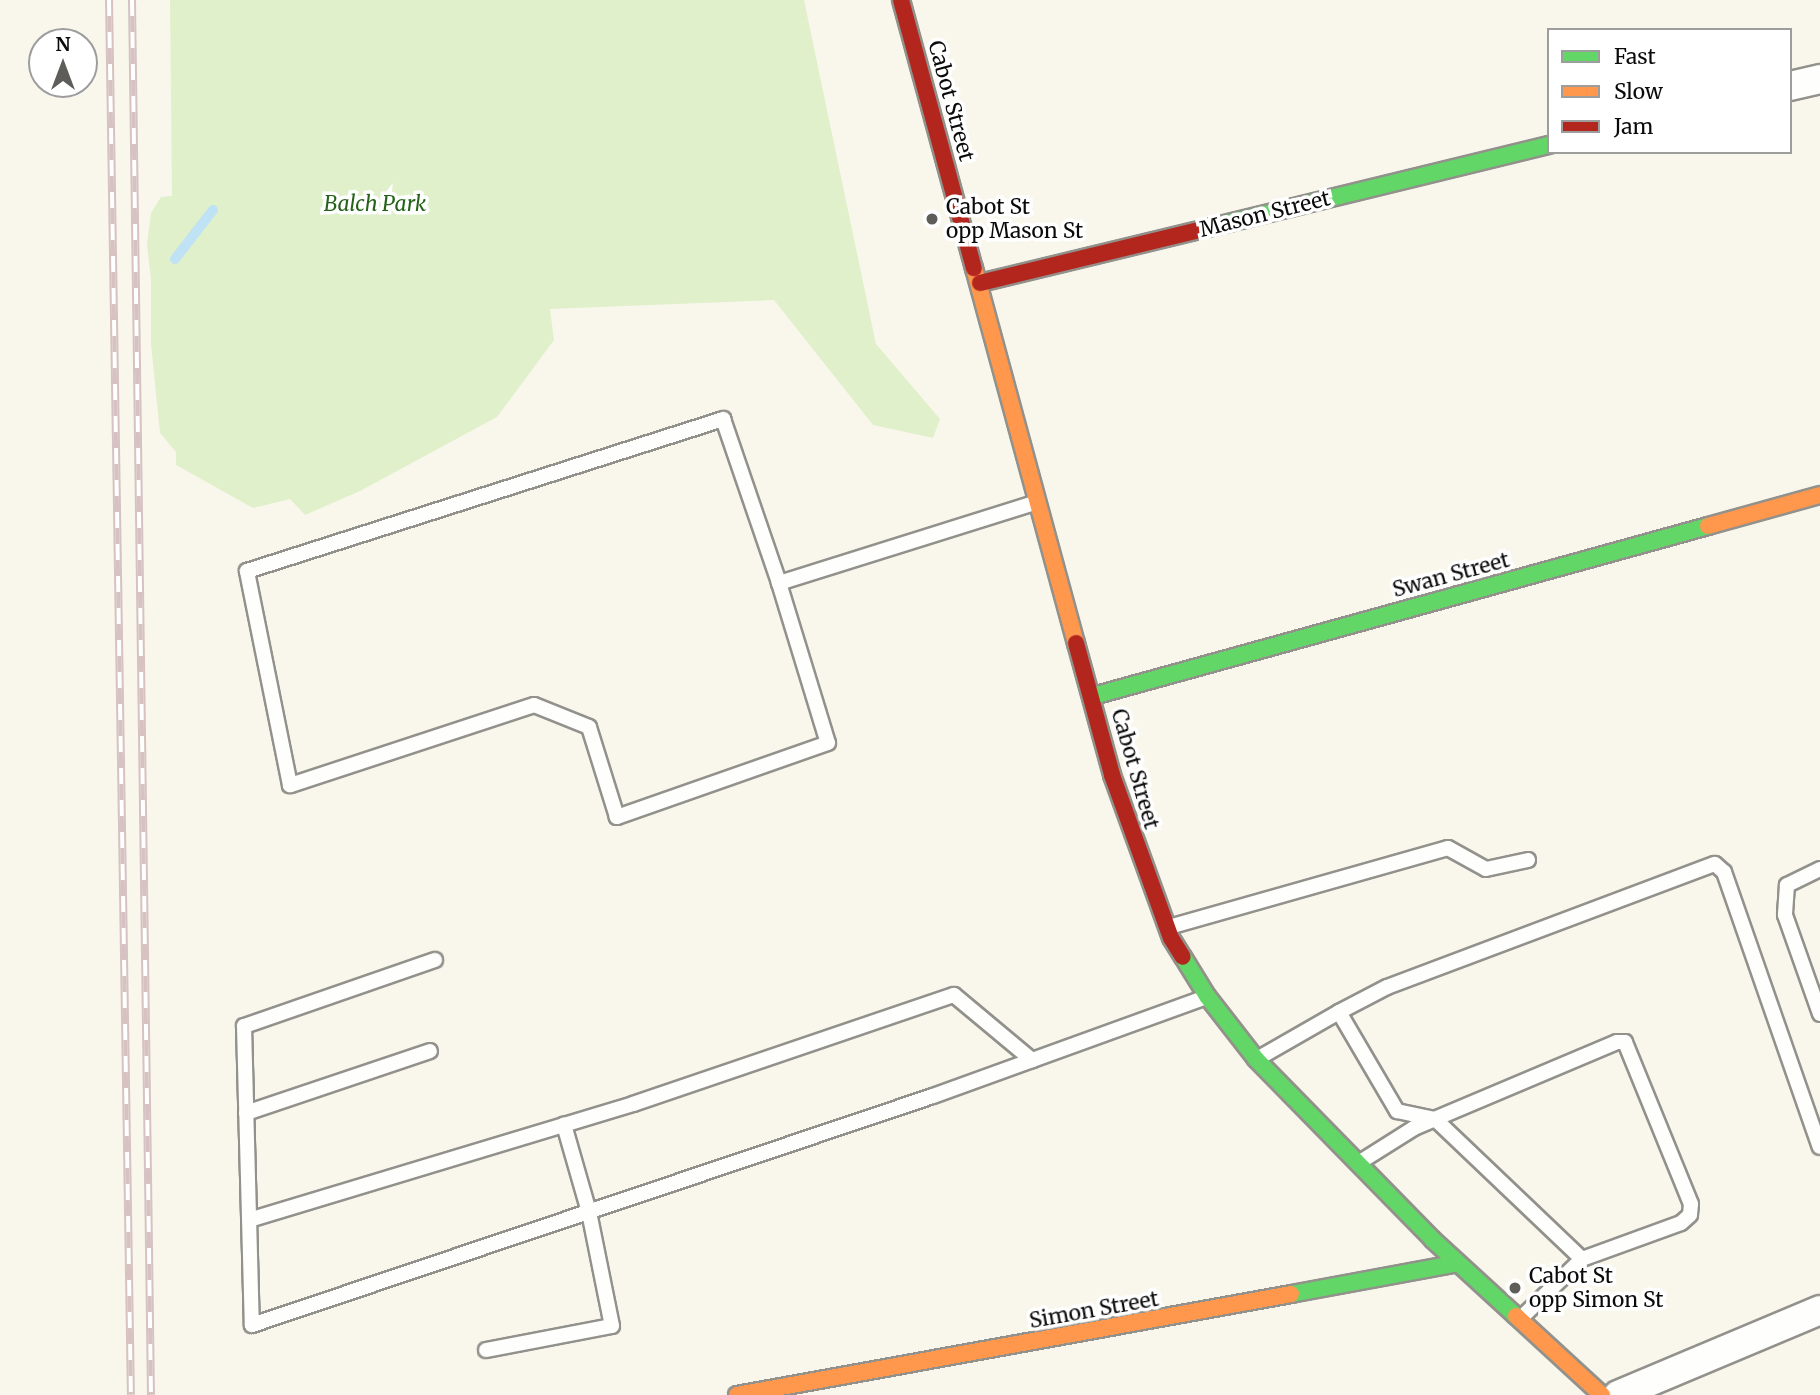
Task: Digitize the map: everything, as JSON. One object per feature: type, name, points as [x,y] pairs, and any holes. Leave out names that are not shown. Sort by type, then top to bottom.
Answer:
[{"type":"main road","name":"Cabot Street","points":[[901,0],[1130,830],[1167,927],[1187,967],[1256,1059],[1458,1263],[1602,1395]]},
{"type":"main road","name":"Mason Street","points":[[980,283],[1547,145]]},
{"type":"main road","name":"Swan Street","points":[[1093,696],[1820,495]]},
{"type":"main road","name":"Simon Street","points":[[737,1395],[1458,1263]]},
{"type":"street","points":[[1792,86],[1820,79]]},
{"type":"street","points":[[1618,1395],[1820,1310]]},
{"type":"lane","points":[[723,419],[779,583],[828,743],[617,817],[589,727],[534,705],[290,785],[247,570],[723,419]]},
{"type":"lane","points":[[779,583],[1040,502]]},
{"type":"lane","points":[[1167,927],[1448,848],[1486,869],[1528,860]]},
{"type":"lane","points":[[1256,1059],[1387,987],[1715,864],[1724,872],[1820,1147]]},
{"type":"lane","points":[[1820,869],[1787,885],[1785,915],[1820,1014]]},
{"type":"lane","points":[[435,960],[244,1026],[252,1325],[1032,1060],[1207,996]]},
{"type":"lane","points":[[249,1220],[632,1104],[954,995],[1032,1060]]},
{"type":"lane","points":[[1339,1012],[1397,1111],[1435,1119],[1582,1259]]},
{"type":"lane","points":[[1359,1163],[1414,1128],[1617,1042],[1625,1042],[1691,1204],[1690,1215],[1681,1223],[1582,1259],[1520,1319]]},
{"type":"lane","points":[[246,1113],[430,1051]]},
{"type":"lane","points":[[486,1350],[612,1326],[589,1212],[564,1125]]},
{"type":"green space","name":"Balch Park","points":[[170,0],[804,0],[876,344],[940,419],[933,438],[873,425],[774,300],[550,309],[554,340],[497,417],[360,491],[305,515],[290,499],[253,508],[176,465],[176,452],[160,433],[151,344],[151,280],[147,244],[151,213],[161,197],[172,196]]},
{"type":"waterway","points":[[175,259],[213,210]]},
{"type":"railway","points":[[109,0],[131,1395]]},
{"type":"railway","points":[[132,0],[151,1395]]},
{"type":"traffic: fast","points":[[1208,228],[1547,145]]},
{"type":"traffic: fast","points":[[1093,696],[1708,526]]},
{"type":"traffic: fast","points":[[1183,957],[1207,996],[1256,1059],[1432,1239],[1516,1316]]},
{"type":"traffic: fast","points":[[1291,1294],[1458,1263]]},
{"type":"traffic: slow","points":[[974,268],[1076,643]]},
{"type":"traffic: slow","points":[[1708,526],[1820,495]]},
{"type":"traffic: slow","points":[[737,1395],[1291,1294]]},
{"type":"traffic: slow","points":[[1516,1316],[1602,1395]]},
{"type":"traffic: jam","points":[[901,0],[974,268]]},
{"type":"traffic: jam","points":[[980,283],[1208,228]]},
{"type":"traffic: jam","points":[[1076,643],[1112,775],[1171,938],[1183,957]]},
{"type":"place","name":"Cabot St opp Mason St","points":[[932,219]]},
{"type":"place","name":"Cabot St opp Simon St","points":[[1515,1288]]}]
